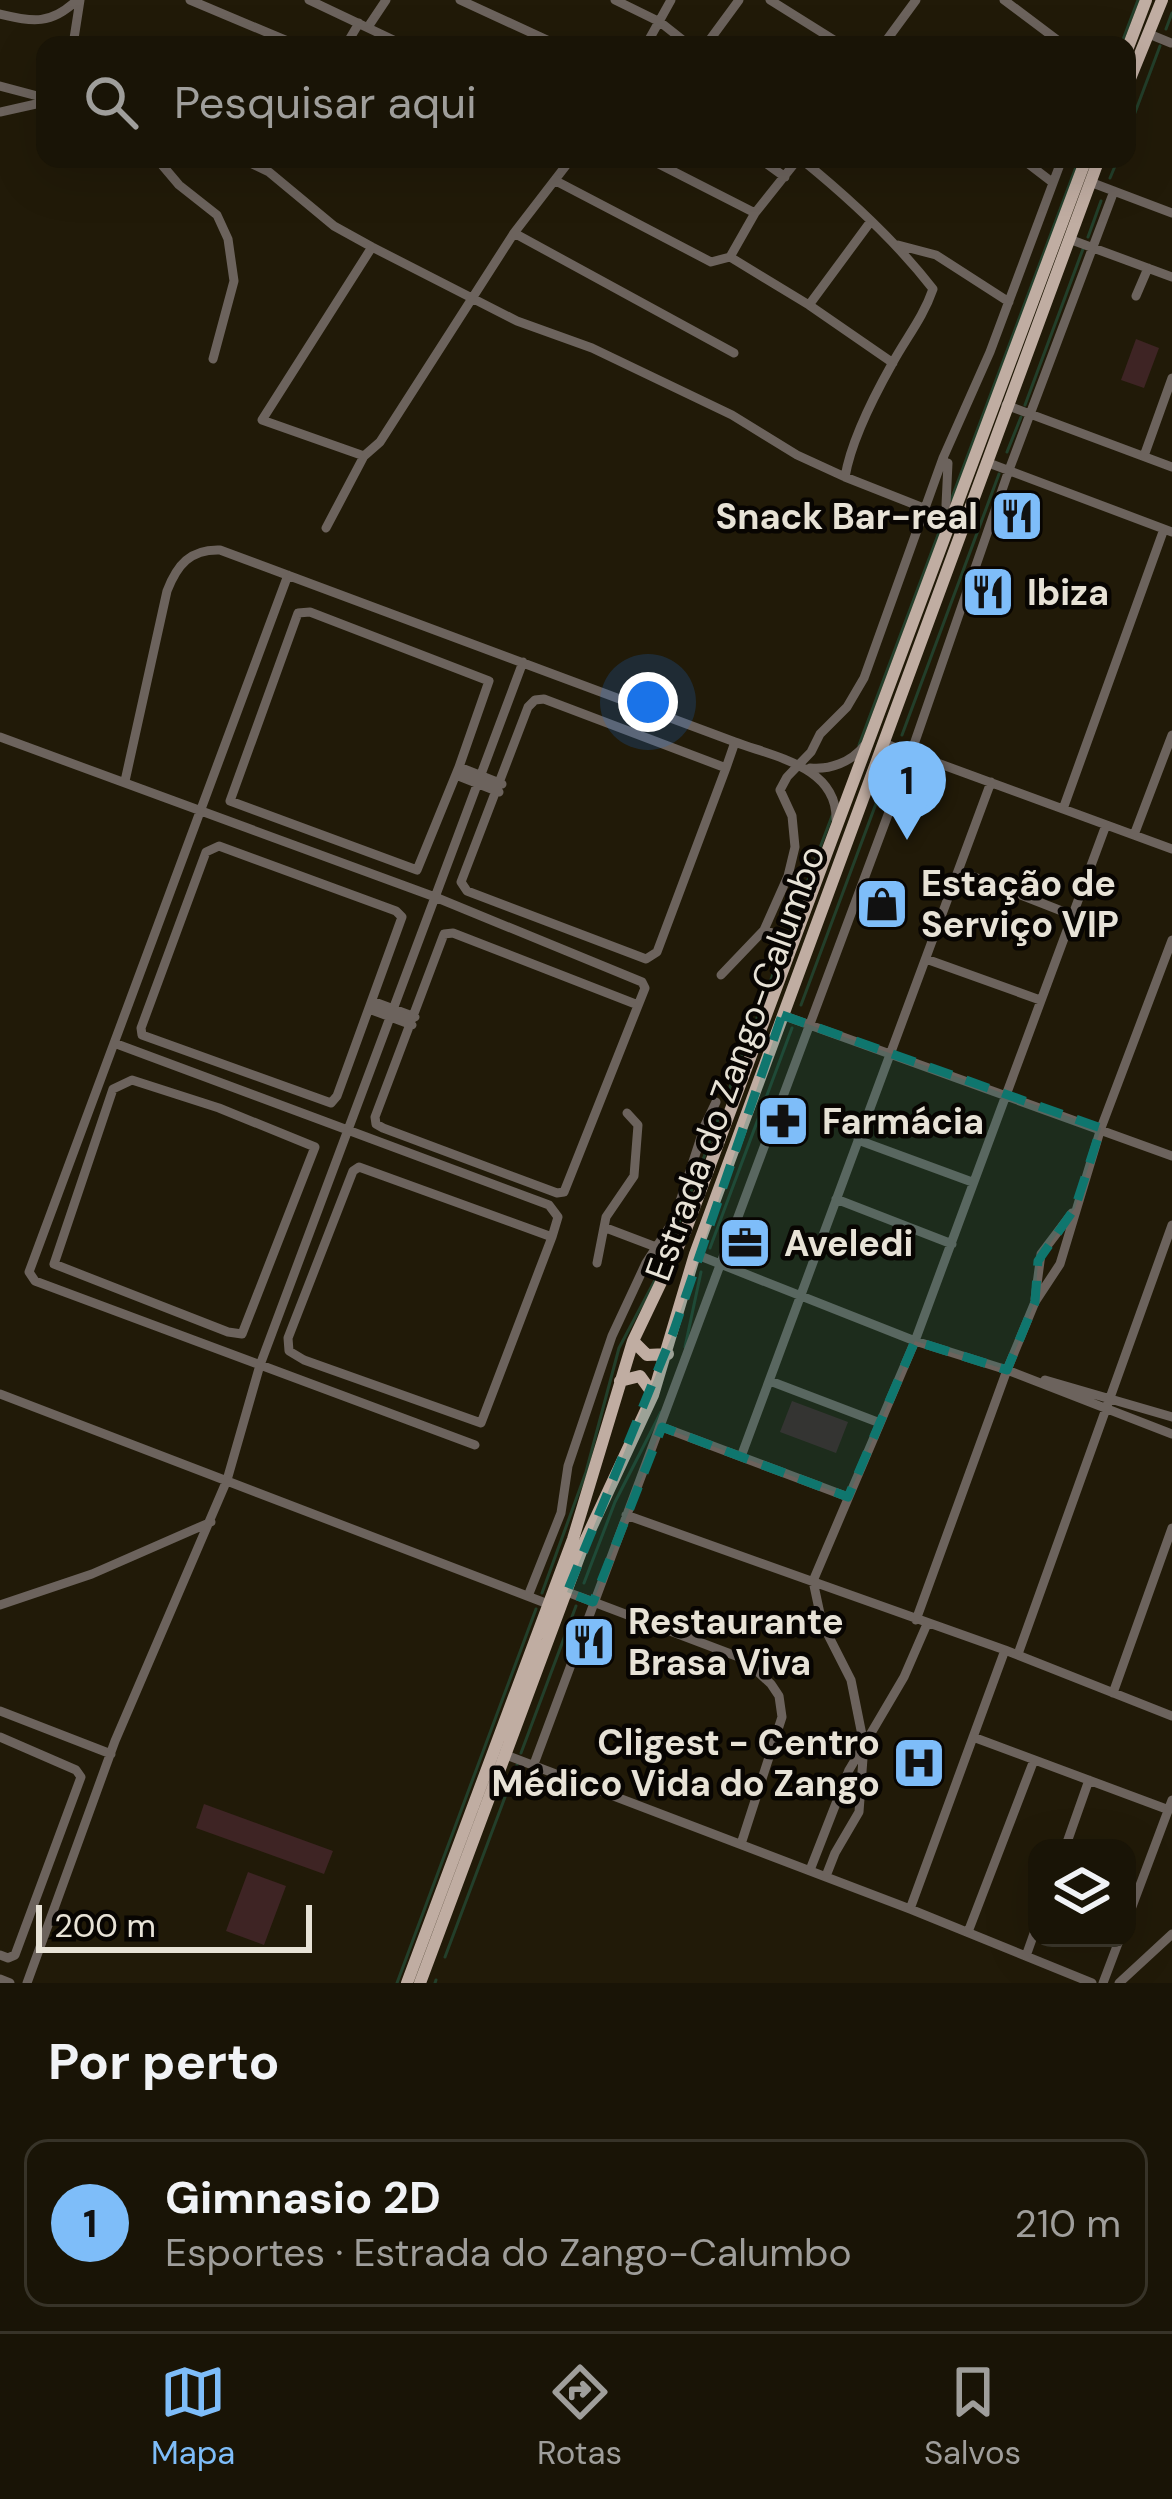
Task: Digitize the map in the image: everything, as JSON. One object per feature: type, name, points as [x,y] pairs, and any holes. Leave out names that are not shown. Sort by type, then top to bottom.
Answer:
[{"type":"main road","points":[[1132,36],[1146,0]]},
{"type":"main road","points":[[1136,65],[1162,0]]},
{"type":"main road","name":"Estrada do Zango-Calumbo","points":[[420,1983],[519,1759],[580,1597],[601,1503],[668,1354],[695,1254],[877,740],[951,507],[1083,168]]},
{"type":"main road","name":"Estrada do Zango-Calumbo","points":[[407,1983],[539,1601],[586,1501],[633,1342],[678,1248],[789,939],[877,740],[1095,168]]},
{"type":"main road","points":[[633,1342],[646,1355],[668,1354]]},
{"type":"main road","points":[[620,1381],[640,1376],[653,1395]]},
{"type":"street","points":[[0,14],[40,22],[79,0]]},
{"type":"street","points":[[74,36],[79,0]]},
{"type":"street","points":[[190,0],[275,36]]},
{"type":"street","points":[[309,0],[386,36]]},
{"type":"street","points":[[354,36],[386,0]]},
{"type":"street","points":[[460,0],[538,36]]},
{"type":"street","points":[[614,0],[660,22],[677,36]]},
{"type":"street","points":[[651,36],[671,0]]},
{"type":"street","points":[[713,36],[739,0]]},
{"type":"street","points":[[770,0],[828,36]]},
{"type":"street","points":[[890,36],[915,0]]},
{"type":"street","points":[[1004,0],[1052,36]]},
{"type":"street","points":[[1149,34],[1171,43]]},
{"type":"street","points":[[0,86],[36,97]]},
{"type":"street","points":[[0,112],[36,102]]},
{"type":"street","points":[[164,168],[217,215],[228,239],[234,281],[213,359]]},
{"type":"street","points":[[261,168],[334,226],[517,322],[592,348],[732,415],[844,477],[925,511],[951,507]]},
{"type":"street","points":[[326,528],[364,456],[380,442],[514,233],[565,168]]},
{"type":"street","points":[[667,168],[755,213]]},
{"type":"street","points":[[772,168],[785,177]]},
{"type":"street","points":[[556,181],[711,262],[730,257],[755,213],[792,168]]},
{"type":"street","points":[[810,168],[871,221],[932,289],[926,309],[892,362],[844,477]]},
{"type":"street","points":[[1034,168],[1052,182]]},
{"type":"street","points":[[721,975],[764,930],[788,876],[795,847],[792,816],[780,790],[787,776],[802,767],[820,734],[847,706],[864,678],[1058,168]]},
{"type":"street","points":[[1090,182],[1172,213]]},
{"type":"street","points":[[1092,1983],[519,1759],[580,1597],[626,1515],[662,1426],[1114,191]]},
{"type":"street","points":[[809,305],[871,221]]},
{"type":"street","points":[[514,233],[734,353]]},
{"type":"street","points":[[1069,239],[1172,277]]},
{"type":"street","points":[[895,245],[936,255],[1009,302]]},
{"type":"street","points":[[364,456],[262,420],[372,247]]},
{"type":"street","points":[[730,257],[892,362]]},
{"type":"street","points":[[1136,296],[1148,268]]},
{"type":"street","points":[[1144,456],[1172,378]]},
{"type":"street","points":[[1006,404],[1172,466]]},
{"type":"street","points":[[951,507],[944,490],[952,440]]},
{"type":"street","points":[[984,462],[1168,530],[1063,809]]},
{"type":"street","points":[[936,486],[951,507]]},
{"type":"street","points":[[125,781],[175,573],[187,557],[204,549],[220,550],[802,767],[822,770],[842,763],[877,740],[1172,849]]},
{"type":"street","points":[[288,575],[30,1265],[30,1277],[476,1445]]},
{"type":"street","points":[[310,612],[488,681],[458,771],[417,870],[230,801],[298,613],[310,612]]},
{"type":"street","points":[[394,644],[404,618]]},
{"type":"street","points":[[27,1983],[111,1754],[211,1522],[260,1365],[523,662]]},
{"type":"street","points":[[726,768],[544,699],[535,700],[528,707],[463,887],[646,958],[657,952],[726,768],[735,742]]},
{"type":"street","points":[[628,731],[639,707]]},
{"type":"street","points":[[1134,835],[1172,735]]},
{"type":"street","points":[[0,737],[435,897],[642,982],[646,991],[564,1192],[376,1124],[445,934],[453,932],[638,1004]]},
{"type":"street","points":[[802,767],[830,791],[837,812],[835,833]]},
{"type":"street","points":[[458,771],[500,788]]},
{"type":"street","points":[[742,1454],[991,782]]},
{"type":"street","points":[[826,1876],[859,1812],[864,1744],[851,1680],[822,1623],[813,1581],[916,1341],[1106,825]]},
{"type":"street","points":[[219,846],[397,911],[402,917],[371,1005],[331,1103],[142,1035],[141,1028],[206,852],[219,846]]},
{"type":"street","points":[[306,877],[316,852]]},
{"type":"street","points":[[959,871],[1072,915]]},
{"type":"street","points":[[764,930],[789,939]]},
{"type":"street","points":[[810,1870],[864,1744],[904,1677],[1007,1370],[1035,1302],[1060,1264],[1101,1128],[1172,940]]},
{"type":"street","points":[[541,967],[550,945]]},
{"type":"street","points":[[926,959],[1040,1000]]},
{"type":"street","points":[[371,1005],[413,1021]]},
{"type":"street","points":[[782,1015],[1172,1156]]},
{"type":"street","points":[[113,1042],[555,1209],[558,1217],[552,1237],[481,1423],[304,1360],[289,1351],[288,1339],[318,1254],[359,1167],[552,1237]]},
{"type":"street","points":[[132,1080],[220,1108],[315,1147],[282,1239],[242,1334],[55,1264],[113,1089],[132,1080]]},
{"type":"street","points":[[220,1108],[228,1086]]},
{"type":"street","points":[[0,1394],[539,1601],[568,1466],[612,1336],[674,1220],[716,1102]]},
{"type":"street","points":[[597,1263],[606,1217],[634,1176],[638,1125],[627,1112]]},
{"type":"street","points":[[858,1140],[972,1182]]},
{"type":"street","points":[[465,1205],[475,1179]]},
{"type":"street","points":[[836,1199],[952,1244]]},
{"type":"street","points":[[1035,1302],[1038,1261],[1075,1208]]},
{"type":"street","points":[[1018,1654],[1172,1225]]},
{"type":"street","points":[[606,1228],[656,1247]]},
{"type":"street","points":[[282,1239],[318,1254]]},
{"type":"street","points":[[695,1254],[916,1341],[1172,1417]]},
{"type":"street","points":[[1007,1370],[1172,1434]]},
{"type":"street","points":[[770,1381],[880,1423]]},
{"type":"street","points":[[662,1426],[848,1497]]},
{"type":"street","points":[[626,1515],[1018,1654],[1172,1716]]},
{"type":"street","points":[[0,1605],[92,1574],[211,1522]]},
{"type":"street","points":[[1113,1694],[1172,1528]]},
{"type":"street","points":[[580,1597],[744,1659],[771,1684],[782,1717],[741,1844]]},
{"type":"street","points":[[910,1909],[1005,1650]]},
{"type":"street","points":[[0,1727],[2,1712],[111,1754]]},
{"type":"street","points":[[0,1737],[76,1770],[81,1777],[15,1955],[0,1955]]},
{"type":"street","points":[[973,1737],[1170,1805],[1136,1896]]},
{"type":"street","points":[[968,1932],[1034,1760]]},
{"type":"street","points":[[1067,1839],[1089,1780]]},
{"type":"street","points":[[829,1822],[835,1853]]},
{"type":"street","points":[[820,1844],[850,1829]]},
{"type":"street","points":[[1119,1983],[1172,1934]]},
{"type":"street","points":[[1026,1956],[1029,1947]]},
{"type":"street","points":[[1103,1983],[1117,1947]]},
{"type":"street","points":[[0,1979],[10,1983]]},
{"type":"highlighted area","points":[[782,1015],[1101,1128],[1075,1208],[1038,1261],[1035,1302],[1007,1370],[915,1341],[848,1497],[662,1427],[593,1602],[567,1592],[673,1333]]},
{"type":"shaded area","points":[[1136,339],[1159,348],[1144,388],[1121,380]]},
{"type":"shaded area","points":[[792,1401],[848,1422],[836,1453],[780,1432]]},
{"type":"shaded area","points":[[204,1804],[333,1851],[324,1874],[196,1828]]},
{"type":"shaded area","points":[[248,1872],[286,1886],[264,1945],[226,1931]]},
{"type":"waterway","points":[[1124,36],[1138,0]]},
{"type":"waterway","points":[[1166,29],[1172,13]]},
{"type":"waterway","points":[[1136,110],[1160,46]]},
{"type":"waterway","points":[[951,500],[1076,168]]},
{"type":"waterway","points":[[1110,178],[1114,168]]},
{"type":"waterway","points":[[1088,237],[1101,201]]},
{"type":"waterway","points":[[1025,405],[1083,249]]},
{"type":"waterway","points":[[1007,452],[1021,417]]},
{"type":"waterway","points":[[902,735],[999,474]]},
{"type":"waterway","points":[[859,745],[947,511]]},
{"type":"waterway","points":[[801,1005],[893,758]]},
{"type":"waterway","points":[[790,927],[832,816]]},
{"type":"waterway","points":[[754,1026],[784,944]]},
{"type":"waterway","points":[[710,1248],[792,1028]]},
{"type":"waterway","points":[[726,1098],[747,1041]]},
{"type":"waterway","points":[[542,1593],[586,1472],[619,1348],[664,1263],[721,1112]]},
{"type":"waterway","points":[[685,1347],[701,1272]]},
{"type":"waterway","points":[[584,1583],[615,1502],[661,1412]]},
{"type":"waterway","points":[[521,1753],[576,1606]]},
{"type":"waterway","points":[[397,1983],[536,1609]]},
{"type":"waterway","points":[[445,1957],[517,1765]]},
{"type":"place","name":"Snack Bar-real","points":[[1017,516]]},
{"type":"place","name":"Ibiza","points":[[988,592]]},
{"type":"place","name":"Gimnasio 2D","points":[[907,840]]},
{"type":"place","name":"Estação de Serviço VIP","points":[[882,904]]},
{"type":"place","name":"Farmácia","points":[[783,1121]]},
{"type":"place","name":"Aveledi","points":[[745,1243]]},
{"type":"place","name":"Restaurante Brasa Viva","points":[[589,1642]]},
{"type":"place","name":"Cligest - Centro Médico Vida do Zango","points":[[919,1763]]}]
